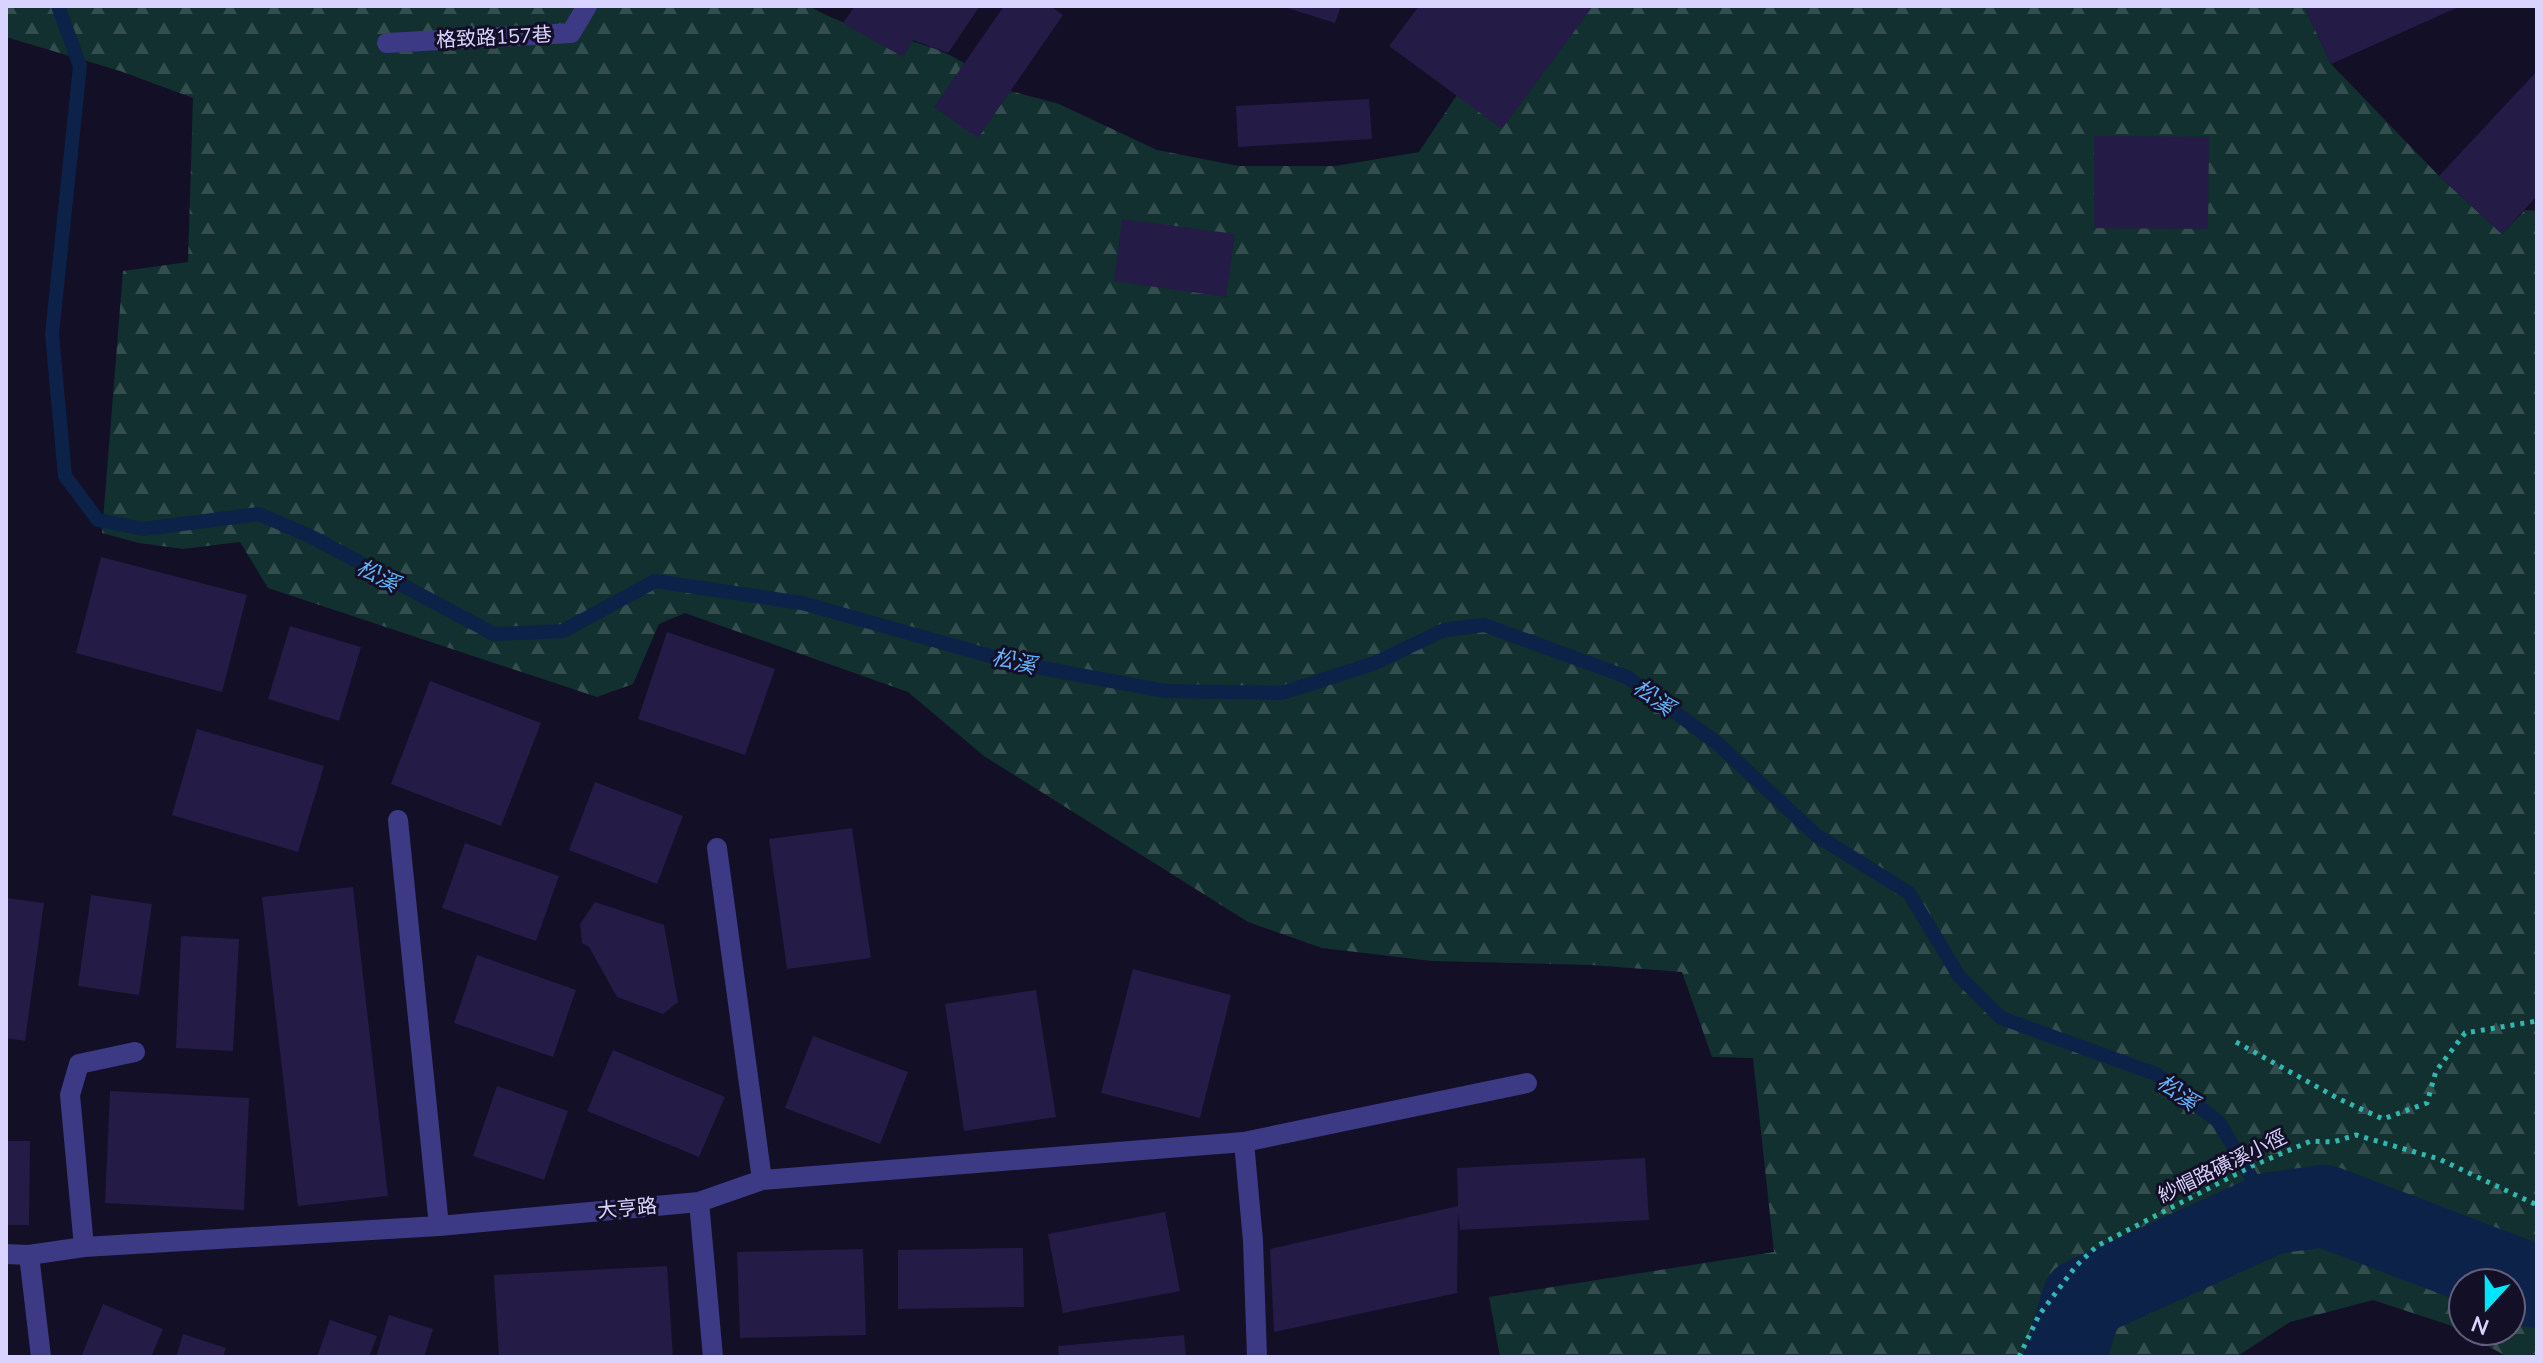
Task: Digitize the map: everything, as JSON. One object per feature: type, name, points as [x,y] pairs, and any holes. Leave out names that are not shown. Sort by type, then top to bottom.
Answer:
[{"type":"street","name":"格致路157巷","points":[[387,43],[571,33],[587,6]]},
{"type":"street","points":[[398,820],[439,1226]]},
{"type":"street","points":[[717,848],[762,1180]]},
{"type":"street","points":[[84,1247],[70,1095],[79,1064],[135,1052]]},
{"type":"street","name":"大亨路","points":[[6,1254],[29,1255],[84,1247],[439,1226],[699,1202],[762,1180],[1244,1142],[1527,1083]]},
{"type":"street","points":[[1244,1142],[1253,1241],[1257,1357]]},
{"type":"street","points":[[699,1202],[713,1357]]},
{"type":"street","points":[[29,1255],[41,1357]]},
{"type":"path","points":[[2236,1042],[2339,1099],[2383,1119],[2427,1103],[2436,1071],[2465,1033],[2537,1021]]},
{"type":"path","name":"紗帽路磺溪小徑","points":[[2019,1357],[2039,1315],[2076,1266],[2097,1246],[2252,1166],[2311,1141],[2333,1142],[2356,1135],[2439,1159],[2537,1205]]},
{"type":"green space","points":[[6,6],[808,6],[843,22],[934,48],[964,63],[978,137],[1010,91],[1059,104],[1157,150],[1239,166],[1335,166],[1419,152],[1457,95],[1591,6],[2304,6],[2331,64],[2439,176],[2502,234],[2525,210],[2537,211],[2537,1357],[2508,1357],[2490,1347],[2527,1347],[2527,1267],[2447,1267],[2447,1324],[2373,1300],[2290,1322],[2236,1357],[1500,1357],[1489,1297],[1774,1252],[1753,1058],[1712,1057],[1682,972],[1592,965],[1432,961],[1322,948],[1248,922],[984,756],[908,692],[685,613],[659,624],[633,684],[597,697],[268,588],[240,542],[183,549],[139,543],[102,533],[123,271],[188,262],[193,98],[120,71],[6,37]]},
{"type":"building","points":[[855,6],[980,6],[948,53],[913,40],[903,57],[843,23]]},
{"type":"building","points":[[1004,6],[1050,6],[1063,15],[978,138],[934,107]]},
{"type":"building","points":[[1281,6],[1341,6],[1335,23]]},
{"type":"building","points":[[1419,6],[1593,6],[1502,129],[1389,46]]},
{"type":"building","points":[[2304,6],[2461,6],[2331,64]]},
{"type":"building","points":[[2537,71],[2537,196],[2502,234],[2439,176]]},
{"type":"building","points":[[1369,99],[1372,139],[1238,147],[1236,106]]},
{"type":"building","points":[[2094,136],[2209,137],[2208,229],[2094,228]]},
{"type":"building","points":[[1122,219],[1235,234],[1226,297],[1114,281]]},
{"type":"building","points":[[101,557],[247,595],[222,692],[76,653]]},
{"type":"building","points":[[290,626],[361,647],[339,721],[268,699]]},
{"type":"building","points":[[667,632],[775,669],[745,755],[638,719]]},
{"type":"building","points":[[430,681],[541,723],[501,826],[391,784]]},
{"type":"building","points":[[197,729],[324,766],[298,852],[172,815]]},
{"type":"building","points":[[595,782],[683,816],[657,884],[569,850]]},
{"type":"building","points":[[852,828],[871,958],[787,969],[769,839]]},
{"type":"building","points":[[465,843],[559,876],[536,941],[442,908]]},
{"type":"building","points":[[353,887],[388,1196],[298,1206],[262,897]]},
{"type":"building","points":[[91,895],[152,904],[139,995],[78,986]]},
{"type":"building","points":[[6,898],[44,903],[25,1041],[6,1038]]},
{"type":"building","points":[[595,902],[664,925],[678,1002],[663,1014],[617,997],[589,947],[582,943],[580,924]]},
{"type":"building","points":[[181,936],[239,939],[233,1051],[176,1048]]},
{"type":"building","points":[[477,955],[576,990],[553,1057],[454,1023]]},
{"type":"building","points":[[1133,969],[1231,995],[1200,1118],[1101,1093]]},
{"type":"building","points":[[1036,990],[1056,1117],[964,1131],[945,1004]]},
{"type":"building","points":[[813,1036],[908,1072],[880,1144],[785,1108]]},
{"type":"building","points":[[613,1050],[725,1097],[699,1157],[587,1111]]},
{"type":"building","points":[[497,1086],[568,1111],[544,1180],[473,1156]]},
{"type":"building","points":[[110,1091],[249,1098],[244,1210],[105,1203]]},
{"type":"building","points":[[6,1141],[30,1141],[29,1225],[6,1225]]},
{"type":"building","points":[[1645,1158],[1649,1220],[1460,1230],[1458,1213],[1457,1293],[1274,1332],[1270,1249],[1458,1206],[1457,1168]]},
{"type":"building","points":[[1165,1212],[1180,1291],[1063,1313],[1048,1234]]},
{"type":"building","points":[[1023,1248],[1024,1307],[898,1309],[898,1250]]},
{"type":"building","points":[[863,1249],[866,1335],[740,1338],[737,1252]]},
{"type":"building","points":[[667,1266],[673,1357],[499,1357],[494,1275]]},
{"type":"building","points":[[103,1304],[163,1329],[151,1357],[81,1357]]},
{"type":"building","points":[[389,1315],[433,1329],[424,1357],[376,1357]]},
{"type":"building","points":[[330,1320],[377,1336],[369,1357],[317,1357]]},
{"type":"building","points":[[183,1334],[226,1348],[223,1357],[176,1357]]},
{"type":"building","points":[[1184,1335],[1186,1357],[1059,1357],[1058,1346]]},
{"type":"waterway","name":"松溪","points":[[58,6],[80,66],[52,334],[65,476],[98,520],[143,529],[259,514],[310,536],[494,634],[563,631],[655,581],[802,603],[1015,663],[1165,691],[1282,693],[1375,663],[1444,630],[1484,625],[1627,677],[1717,743],[1816,835],[1909,893],[1959,976],[2001,1018],[2156,1074],[2219,1122],[2272,1213]]},
{"type":"waterway","name":"松溪","points":[[2065,1357],[2083,1299],[2272,1213],[2325,1206],[2537,1287]]}]
